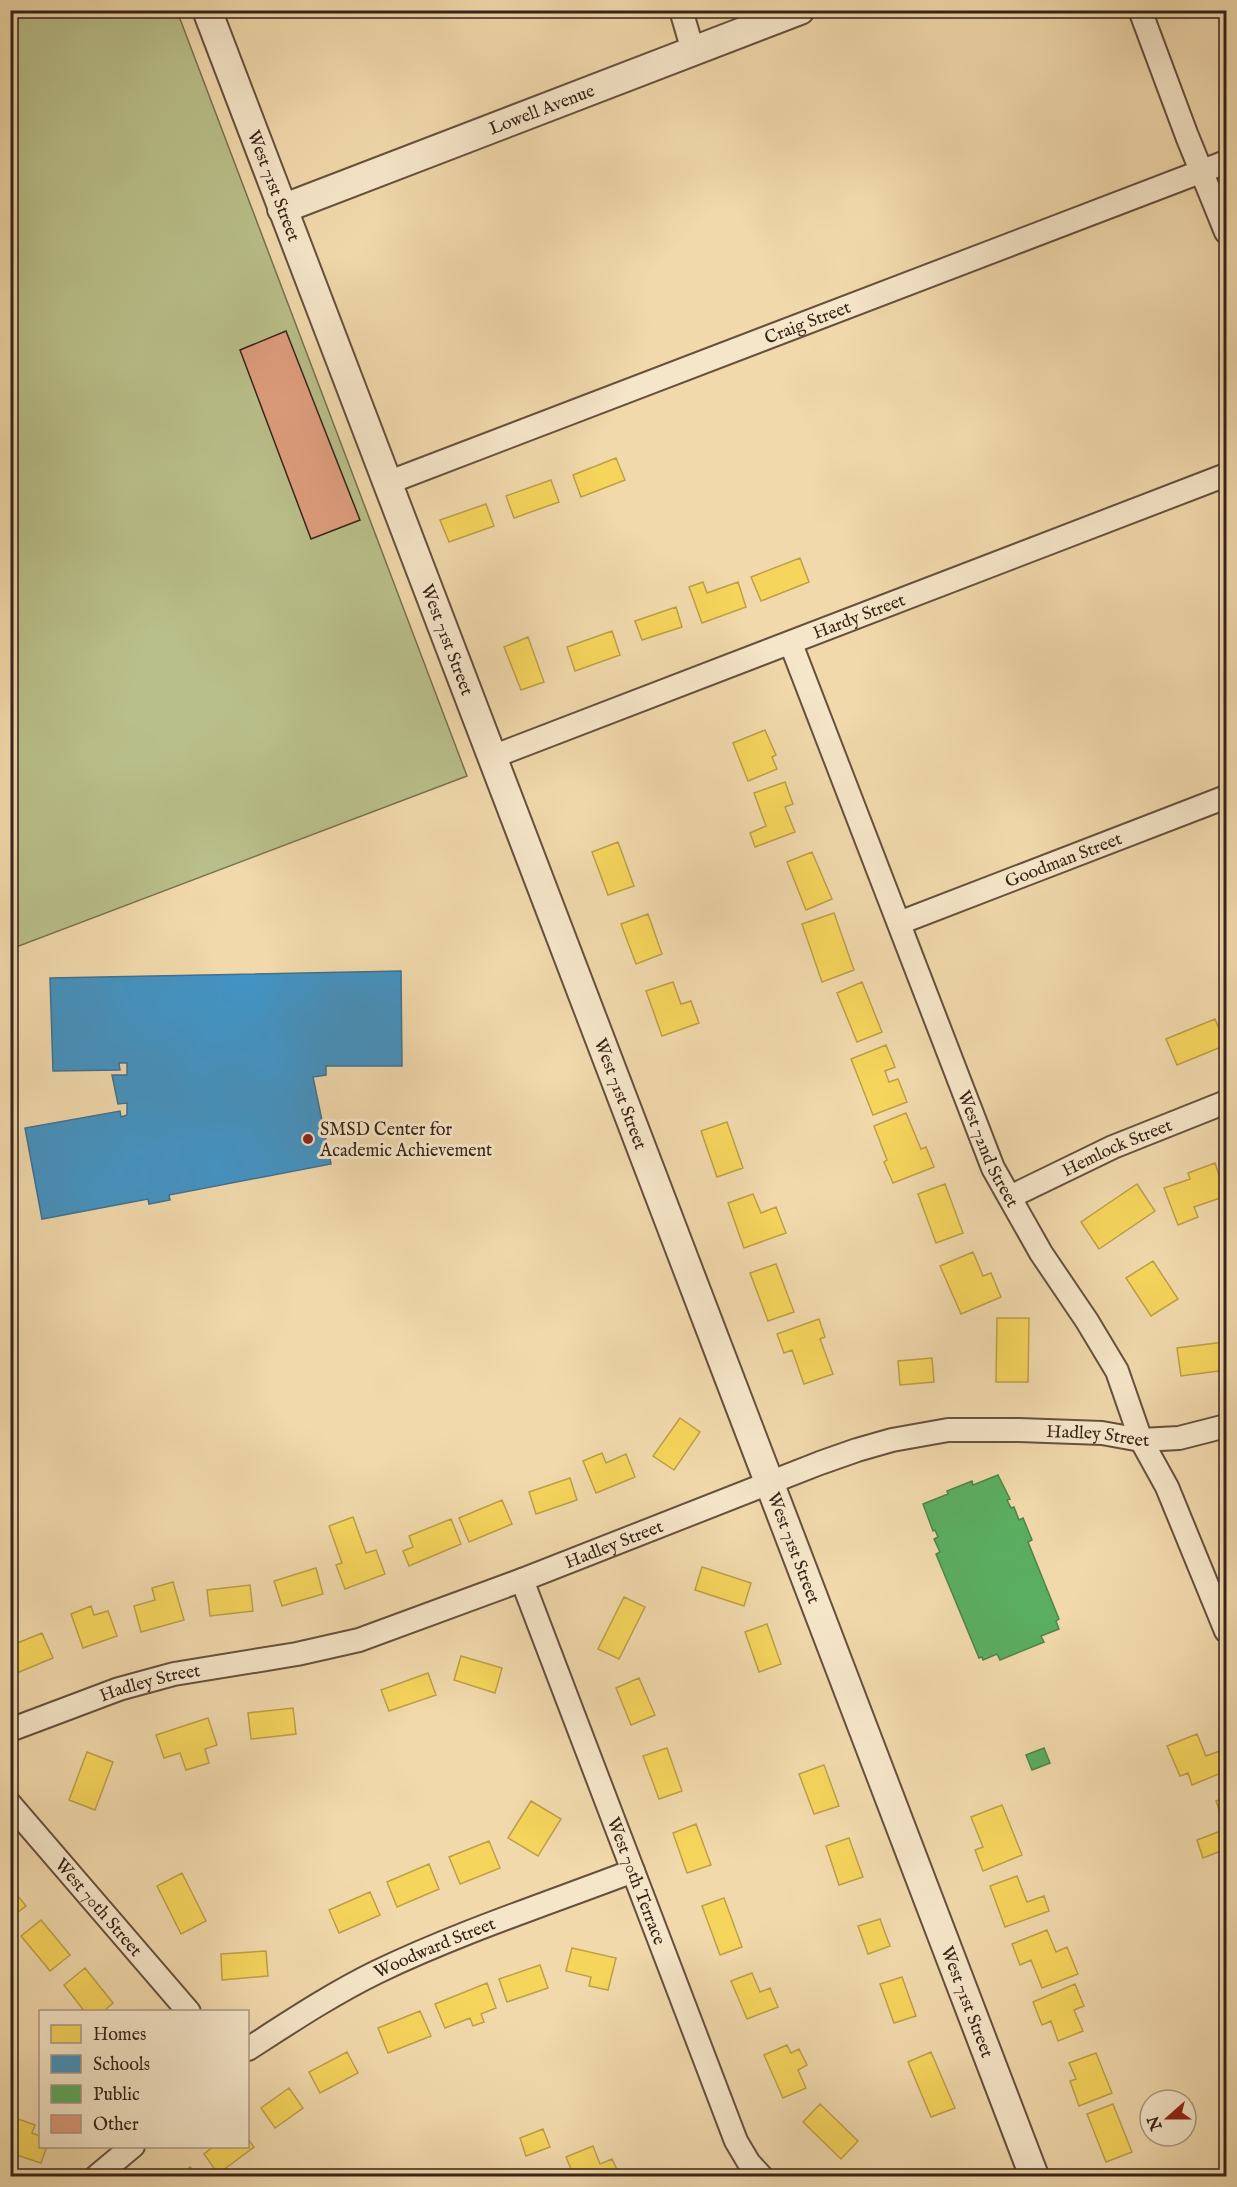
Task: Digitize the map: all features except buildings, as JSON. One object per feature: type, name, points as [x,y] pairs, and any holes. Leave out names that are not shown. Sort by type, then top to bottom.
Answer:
[{"type":"street","name":"West 71st Street","points":[[207,10],[1034,2176]]},
{"type":"street","points":[[681,10],[693,51]]},
{"type":"street","name":"Lowell Avenue","points":[[282,208],[800,10]]},
{"type":"street","points":[[1140,10],[1187,136],[1227,232]]},
{"type":"street","name":"Craig Street","points":[[387,483],[1227,162]]},
{"type":"street","name":"Hardy Street","points":[[492,757],[1227,475]]},
{"type":"street","name":"West 72nd Street","points":[[791,644],[993,1168],[1041,1253],[1087,1321],[1117,1371],[1141,1440],[1167,1487],[1227,1631]]},
{"type":"street","name":"Goodman Street","points":[[899,923],[1227,797]]},
{"type":"street","name":"Hemlock Street","points":[[1010,1197],[1113,1147],[1227,1102]]},
{"type":"street","name":"Hadley Street","points":[[10,1730],[119,1689],[174,1674],[297,1654],[359,1640],[522,1580],[857,1450],[892,1440],[948,1431],[1019,1430],[1102,1433],[1141,1440],[1179,1438],[1227,1426]]},
{"type":"street","name":"West 70th Terrace","points":[[522,1580],[736,2141],[748,2163],[761,2176]]},
{"type":"street","name":"West 70th Street","points":[[10,1804],[187,2010]]},
{"type":"street","name":"Woodward Street","points":[[249,2048],[314,2006],[377,1972],[438,1945],[633,1871]]},
{"type":"street","points":[[97,2176],[131,2148]]},
{"type":"green space","points":[[10,11],[177,11],[467,776],[11,949]]},
{"type":"place","name":"SMSD Center for Academic Achievement","points":[[308,1139]]}]
